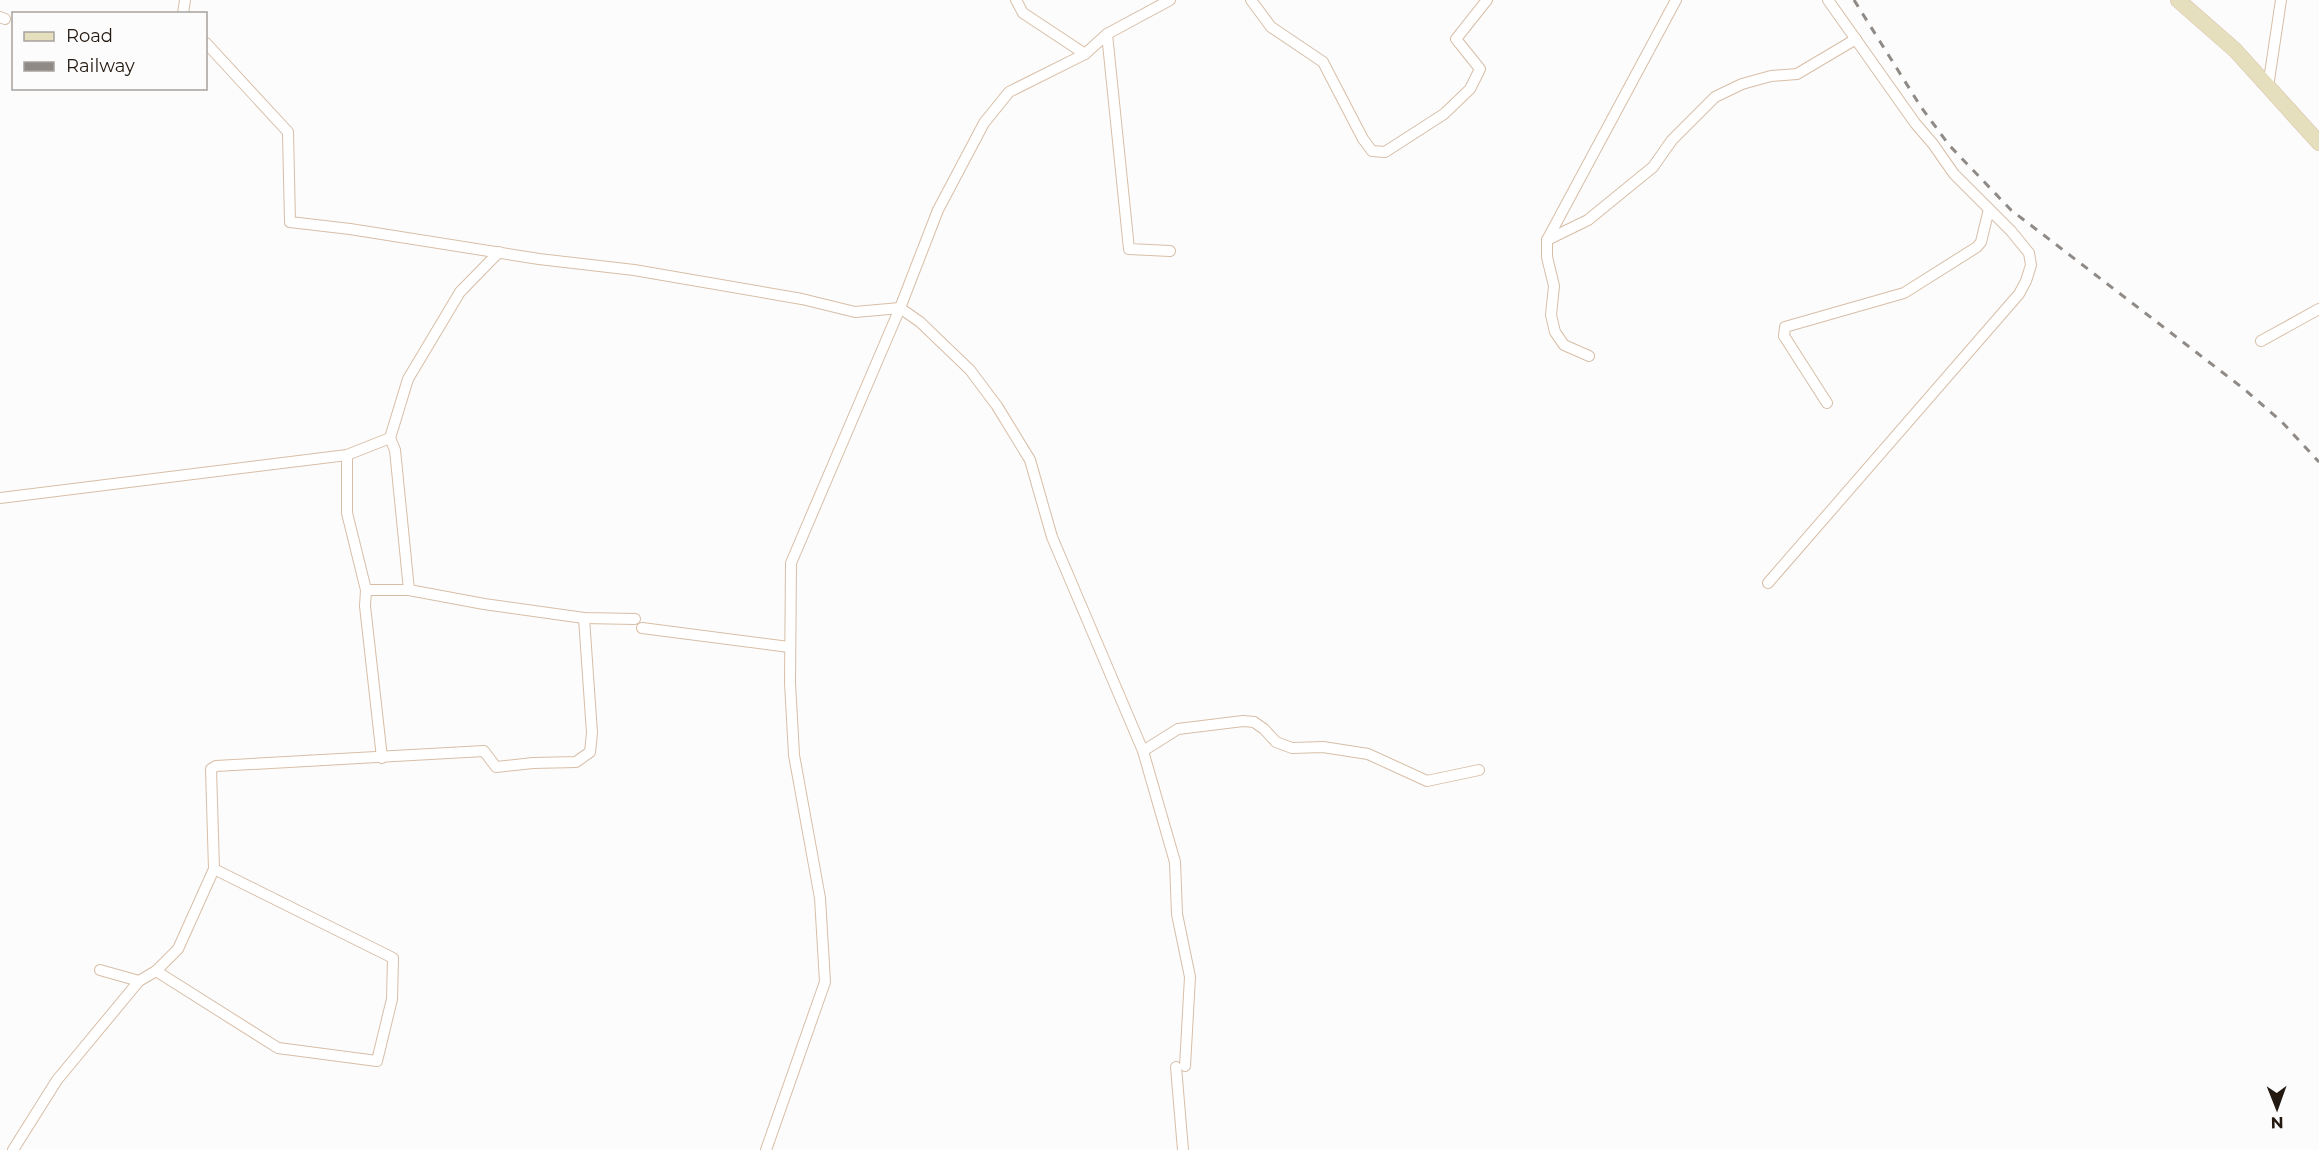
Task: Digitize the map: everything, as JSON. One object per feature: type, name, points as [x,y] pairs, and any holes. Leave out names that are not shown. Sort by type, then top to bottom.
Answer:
[{"type":"main road","points":[[2178,0],[2235,50],[2319,143]]},
{"type":"street","points":[[1016,0],[1023,13],[1084,54]]},
{"type":"street","points":[[766,1150],[825,982],[820,898],[794,755],[789,647],[791,563],[900,308],[938,210],[984,123],[1009,92],[1084,54],[1107,34],[1170,0]]},
{"type":"street","points":[[1251,0],[1271,27],[1323,62],[1363,139],[1372,151],[1384,152],[1444,114],[1470,89],[1480,69],[1456,39],[1487,0]]},
{"type":"street","points":[[1588,356],[1564,345],[1555,332],[1551,315],[1554,286],[1546,257],[1547,240],[1676,0]]},
{"type":"street","points":[[1768,583],[2019,294],[2031,265],[2030,253],[1954,174],[1828,0]]},
{"type":"street","points":[[2268,87],[2281,0]]},
{"type":"street","points":[[1107,34],[1129,249],[1170,251]]},
{"type":"street","points":[[1547,240],[1588,220],[1653,167],[1672,140],[1715,97],[1742,84],[1771,76],[1797,74],[1856,39]]},
{"type":"street","points":[[207,45],[288,132],[290,222],[634,270],[802,299],[855,312],[900,308],[920,322],[970,370],[997,405],[1030,460],[1052,537],[1143,751],[1174,862],[1177,914],[1190,977],[1180,1066],[1183,1150]]},
{"type":"street","points":[[1827,403],[1784,336],[1785,327],[1904,293],[1977,247],[1989,209]]},
{"type":"street","points":[[409,590],[395,450],[390,438],[408,379],[459,292],[499,252]]},
{"type":"street","points":[[2261,341],[2319,309]]},
{"type":"street","points":[[0,498],[347,455],[390,438]]},
{"type":"street","points":[[347,455],[347,513],[366,590],[365,606],[382,758]]},
{"type":"street","points":[[366,590],[409,590],[484,604],[789,647]]},
{"type":"street","points":[[13,1150],[57,1080],[139,981],[156,971],[178,949],[214,869],[211,770],[216,766],[484,751],[496,767],[576,762],[590,752],[592,733],[584,618]]},
{"type":"street","points":[[1143,751],[1178,729],[1243,721],[1254,722],[1276,742],[1292,748],[1323,747],[1368,754],[1426,781],[1479,771]]},
{"type":"street","points":[[156,971],[278,1048],[377,1061],[392,999],[393,958],[214,869]]},
{"type":"street","points":[[100,970],[139,981]]},
{"type":"railway","points":[[1854,0],[1921,107],[1949,145],[2011,210],[2244,389],[2282,422],[2319,462]]}]
